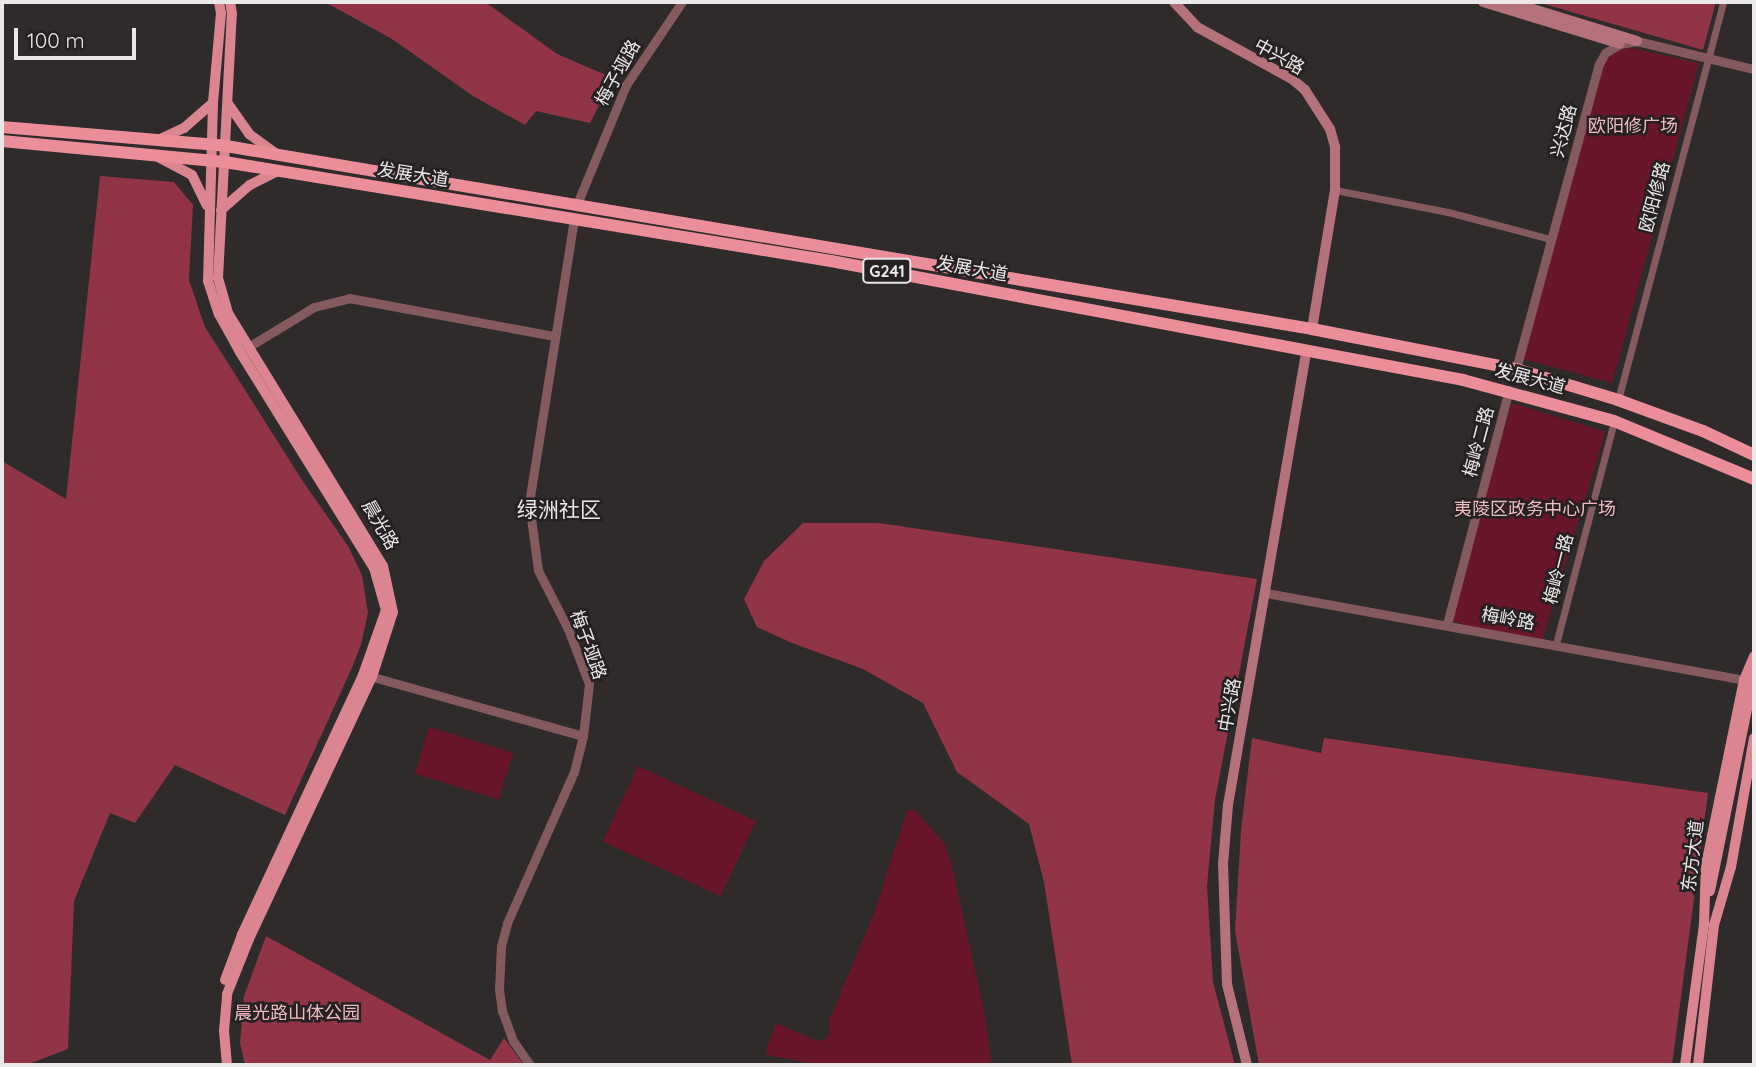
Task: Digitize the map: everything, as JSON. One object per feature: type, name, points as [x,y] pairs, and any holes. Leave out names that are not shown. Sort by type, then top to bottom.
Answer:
[{"type":"highway","name":"发展大道","points":[[2,127],[226,146],[278,154],[1312,329],[1516,369],[1618,400],[1703,431],[1754,455]]},
{"type":"highway","name":"发展大道","points":[[2,141],[226,162],[831,261],[1509,390],[1614,421],[1754,479]]},
{"type":"main road","name":"晨光路","points":[[219,2],[221,13],[211,161],[208,281],[219,314],[245,349],[383,566],[393,612],[227,994],[224,1031],[227,1065]]},
{"type":"main road","name":"晨光路","points":[[230,2],[232,14],[226,162],[218,278],[228,313],[245,349]]},
{"type":"main road","name":"中兴路","points":[[1174,2],[1197,27],[1292,79],[1310,96],[1323,114],[1335,147],[1335,191],[1312,329]]},
{"type":"main road","points":[[1483,2],[1620,44]]},
{"type":"main road","points":[[1510,2],[1637,41]]},
{"type":"main road","points":[[156,141],[184,128],[214,103]]},
{"type":"main road","points":[[228,103],[249,134],[278,154]]},
{"type":"main road","points":[[154,156],[192,175],[200,187],[210,215]]},
{"type":"main road","points":[[221,210],[250,185],[278,171]]},
{"type":"main road","name":"中兴路","points":[[1247,1065],[1227,984],[1223,864],[1228,805],[1306,352]]},
{"type":"main road","points":[[1709,925],[1754,656]]},
{"type":"main road","name":"晨光路","points":[[219,1065],[217,1032],[220,991],[242,936],[367,676]]},
{"type":"main road","points":[[1709,925],[1754,703]]},
{"type":"main road","name":"东方大道","points":[[1685,1065],[1709,925],[1731,867],[1754,738]]},
{"type":"main road","name":"东方大道","points":[[1698,1065],[1709,925]]},
{"type":"street","name":"梅子垭路","points":[[577,204],[626,85],[682,2]]},
{"type":"street","name":"欧阳修路","points":[[1618,400],[1723,2]]},
{"type":"street","points":[[1620,44],[1637,41],[1754,69]]},
{"type":"street","name":"兴达路","points":[[1516,369],[1599,64],[1605,53],[1620,44]]},
{"type":"street","points":[[1335,191],[1448,212],[1550,239]]},
{"type":"street","name":"梅子垭路","points":[[530,1065],[506,1027],[499,989],[501,946],[507,923],[573,772],[583,736],[589,684],[568,629],[538,570],[528,503],[574,219]]},
{"type":"street","points":[[245,349],[314,307],[349,298],[555,336]]},
{"type":"street","name":"梅岭二路","points":[[1447,624],[1509,390]]},
{"type":"street","name":"梅岭一路","points":[[1556,644],[1614,421]]},
{"type":"street","name":"梅岭路","points":[[1266,593],[1749,677]]},
{"type":"street","points":[[367,676],[583,736]]},
{"type":"green space","points":[[325,2],[485,2],[557,54],[613,78],[590,123],[536,111],[525,125],[473,96],[392,39]]},
{"type":"green space","points":[[1537,2],[1716,2],[1703,50]]},
{"type":"green space","name":"欧阳修广场","points":[[1631,48],[1699,63],[1612,383],[1523,359],[1601,64],[1613,51]]},
{"type":"green space","points":[[100,176],[174,182],[193,205],[189,280],[205,327],[304,483],[348,546],[362,575],[368,613],[361,645],[351,670],[285,815],[175,765],[135,823],[110,813],[74,901],[68,1049],[26,1065],[2,1065],[2,461],[66,499]]},
{"type":"green space","name":"夷陵区政务中心广场","points":[[1512,403],[1606,432],[1540,648],[1446,619]]},
{"type":"green space","points":[[803,523],[879,523],[1257,579],[1215,800],[1207,886],[1213,982],[1235,1065],[1072,1065],[1044,882],[1029,824],[957,772],[923,703],[863,669],[757,627],[744,599],[764,561]]},
{"type":"green space","points":[[429,727],[513,753],[499,800],[415,774]]},
{"type":"green space","points":[[1252,738],[1321,753],[1324,738],[1708,793],[1672,1065],[1259,1065],[1235,931],[1241,830]]},
{"type":"green space","points":[[638,766],[756,821],[721,896],[603,841]]},
{"type":"green space","points":[[914,809],[944,843],[951,862],[984,1011],[992,1065],[820,1065],[767,1055],[766,1050],[776,1023],[817,1041],[826,1039],[830,1033],[829,1020],[874,914],[907,811]]},
{"type":"green space","name":"晨光路山体公园","points":[[266,936],[490,1060],[504,1038],[524,1065],[245,1065],[240,1043],[244,996]]},
{"type":"district","name":"绿洲社区","points":[[559,509]]}]
